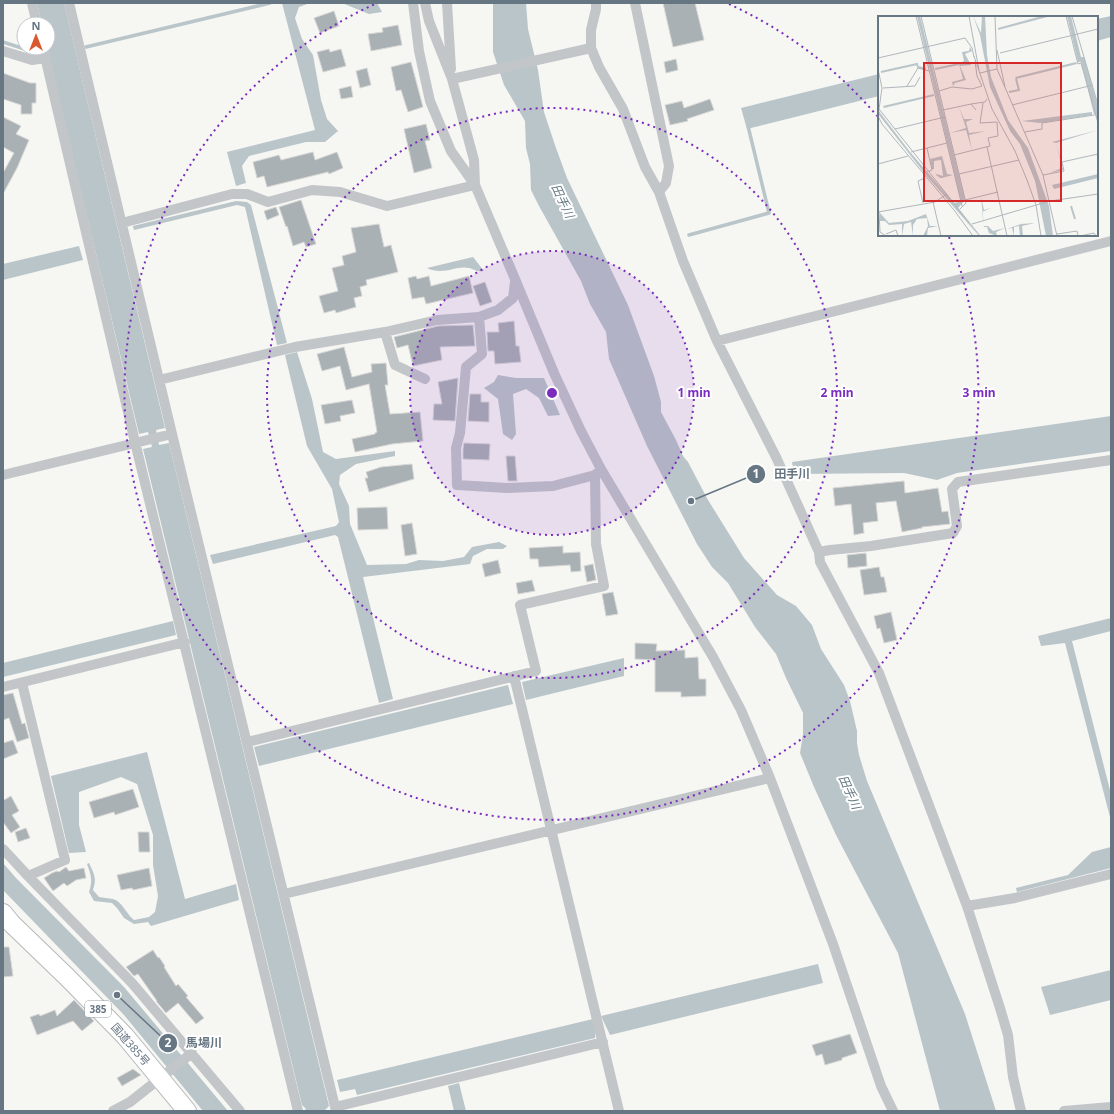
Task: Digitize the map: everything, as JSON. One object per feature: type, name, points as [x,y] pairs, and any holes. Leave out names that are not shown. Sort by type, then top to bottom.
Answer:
[{"type":"highway","name":"国道385号","points":[[6,922],[68,977],[164,1076],[187,1111]]},
{"type":"street","points":[[32,3],[35,16]]},
{"type":"street","points":[[70,3],[159,380],[336,1109],[603,1042]]},
{"type":"street","points":[[413,3],[419,51],[430,101],[451,151],[474,185],[516,279],[554,373],[598,472],[716,664],[741,710],[770,778],[834,944],[881,1086],[893,1111]]},
{"type":"street","points":[[426,3],[429,21],[452,79],[474,160],[474,185]]},
{"type":"street","points":[[447,3],[452,79]]},
{"type":"street","points":[[596,3],[591,30],[591,48],[599,67],[623,109],[645,167],[659,192],[683,261],[717,341],[776,458],[819,552],[820,562],[879,673],[967,906],[1008,1035],[1013,1077],[1021,1111]]},
{"type":"street","points":[[635,3],[669,166],[666,183],[659,192]]},
{"type":"street","points":[[452,79],[591,48]]},
{"type":"street","points":[[3,51],[16,55]]},
{"type":"street","points":[[19,56],[32,60],[39,56]]},
{"type":"street","points":[[45,56],[136,442],[298,1111]]},
{"type":"street","points":[[122,223],[232,194],[247,194],[268,202],[312,190],[340,192],[387,206],[474,185]]},
{"type":"street","points":[[717,341],[1111,240]]},
{"type":"street","points":[[159,380],[295,347],[385,332],[437,320],[479,317],[498,310],[513,298],[516,279]]},
{"type":"street","points":[[479,317],[482,354],[466,367],[460,433],[456,448],[457,485],[507,488],[553,486],[598,472]]},
{"type":"street","points":[[385,332],[395,365],[425,380]]},
{"type":"street","points":[[3,475],[172,434]]},
{"type":"street","points":[[819,552],[871,546],[952,533],[957,526],[952,489],[958,482],[1111,460]]},
{"type":"street","points":[[247,742],[536,671],[520,605],[604,586],[596,544],[598,472]]},
{"type":"street","points":[[3,688],[185,642]]},
{"type":"street","points":[[514,676],[619,1111]]},
{"type":"street","points":[[22,683],[65,860],[28,876]]},
{"type":"street","points":[[284,894],[770,778]]},
{"type":"street","points":[[3,848],[28,876],[132,983],[190,1055],[240,1111]]},
{"type":"street","points":[[967,906],[1015,898],[1111,874]]},
{"type":"street","points":[[113,1111],[130,1102],[190,1055]]},
{"type":"street","points":[[1064,1111],[1111,1107]]},
{"type":"water","points":[[37,3],[64,3],[165,428],[156,430],[159,445],[169,443],[329,1106],[324,1111],[304,1111],[306,1109],[302,1105],[143,449],[152,447],[148,432],[139,434],[49,56],[56,56],[56,16],[40,16]]},
{"type":"water","points":[[282,3],[310,3],[299,7],[295,18],[302,39],[313,55],[321,100],[327,119],[338,131],[325,142],[306,142],[249,156],[242,166],[246,183],[236,186],[227,152],[315,130]]},
{"type":"water","points":[[342,3],[377,3],[382,12],[369,14]]},
{"type":"water","points":[[493,3],[526,3],[528,29],[538,70],[544,112],[556,148],[567,178],[628,305],[654,376],[661,402],[661,412],[683,456],[688,462],[708,500],[744,558],[777,595],[796,606],[812,625],[821,649],[844,685],[850,701],[857,731],[859,755],[867,781],[965,1014],[996,1111],[940,1111],[898,953],[836,835],[800,753],[803,734],[803,713],[776,654],[755,627],[728,583],[712,567],[697,544],[647,446],[609,359],[606,332],[590,304],[581,281],[531,190],[530,164],[526,148],[525,121],[504,85],[493,52]]},
{"type":"water","points":[[1111,16],[1111,37],[1098,41],[1098,19]]},
{"type":"water","points":[[878,74],[878,96],[747,129],[741,108]]},
{"type":"water","points":[[236,201],[247,202],[251,205],[287,343],[277,345],[245,207],[237,205],[134,230],[133,226]]},
{"type":"water","points":[[79,246],[83,260],[3,280],[3,264]]},
{"type":"water","points":[[473,257],[484,271],[464,267],[444,271],[427,268]]},
{"type":"water","points":[[297,352],[312,399],[323,452],[336,459],[395,451],[395,456],[356,464],[340,475],[339,484],[349,506],[350,524],[367,565],[406,564],[419,560],[443,561],[464,557],[472,547],[499,542],[507,546],[503,549],[487,549],[473,556],[470,564],[363,577],[393,699],[379,703],[338,537],[335,535],[213,564],[210,555],[336,526],[339,522],[332,489],[307,446],[285,355]]},
{"type":"water","points":[[498,375],[516,378],[544,378],[560,415],[548,416],[539,398],[526,389],[513,394],[516,434],[512,440],[503,434],[498,399],[484,388],[494,382]]},
{"type":"water","points":[[1111,416],[1111,451],[957,473],[937,480],[904,473],[794,474],[792,462]]},
{"type":"water","points":[[1111,618],[1111,631],[1072,641],[1111,794],[1111,821],[1065,643],[1041,646],[1038,636]]},
{"type":"water","points":[[173,621],[176,635],[3,677],[3,663]]},
{"type":"water","points":[[624,658],[624,676],[526,700],[522,682]]},
{"type":"water","points":[[508,685],[513,704],[259,766],[254,747]]},
{"type":"water","points":[[147,752],[185,899],[236,884],[239,900],[151,926],[148,922],[134,924],[124,918],[112,903],[94,901],[89,892],[91,881],[87,864],[89,863],[95,882],[93,890],[99,897],[113,899],[122,905],[134,920],[149,917],[155,912],[158,896],[153,865],[153,835],[137,784],[121,777],[79,792],[79,825],[86,852],[69,853],[51,776]]},
{"type":"water","points":[[1111,847],[1111,868],[1017,892],[1016,888],[1068,875],[1092,852]]},
{"type":"water","points":[[3,863],[124,987],[228,1111],[203,1111],[124,1015],[3,890]]},
{"type":"water","points":[[818,964],[823,983],[610,1035],[601,1016]]},
{"type":"water","points":[[1111,970],[1111,1000],[1050,1015],[1041,987]]},
{"type":"water","points":[[593,1019],[595,1038],[357,1095],[355,1089],[340,1092],[337,1080]]},
{"type":"water","points":[[459,1083],[466,1111],[454,1111],[448,1086]]},
{"type":"building","points":[[663,3],[695,3],[704,40],[673,47]]},
{"type":"building","points":[[334,11],[339,26],[320,33],[314,18]]},
{"type":"building","points":[[398,25],[402,45],[371,51],[368,34],[383,32],[382,28]]},
{"type":"building","points":[[329,49],[330,52],[341,49],[346,66],[323,72],[317,52]]},
{"type":"building","points":[[676,59],[678,70],[666,73],[664,62]]},
{"type":"building","points":[[411,62],[423,107],[408,112],[401,90],[396,91],[391,67]]},
{"type":"building","points":[[367,68],[371,85],[360,88],[356,71]]},
{"type":"building","points":[[3,73],[30,83],[36,83],[36,103],[32,103],[32,114],[21,114],[21,105],[3,99]]},
{"type":"building","points":[[351,86],[353,97],[341,99],[339,89]]},
{"type":"building","points":[[710,99],[714,110],[687,119],[688,121],[670,125],[665,105],[682,101],[684,108]]},
{"type":"building","points":[[3,117],[21,126],[16,134],[29,140],[17,168],[3,194],[3,173],[14,153],[3,147]]},
{"type":"building","points":[[426,124],[430,140],[425,141],[432,168],[414,173],[404,129]]},
{"type":"building","points":[[313,152],[315,160],[337,152],[343,168],[329,174],[328,172],[267,187],[264,176],[257,178],[253,162],[279,155],[281,160]]},
{"type":"building","points":[[301,200],[316,244],[306,247],[304,242],[293,246],[279,207]]},
{"type":"building","points":[[276,207],[279,215],[267,220],[264,211]]},
{"type":"building","points":[[379,224],[384,247],[391,245],[398,272],[366,280],[367,285],[360,287],[362,296],[354,298],[356,307],[336,313],[335,310],[324,313],[319,296],[338,291],[332,268],[344,265],[342,256],[356,252],[351,228]]},
{"type":"building","points":[[416,276],[417,279],[429,276],[431,286],[469,276],[473,293],[426,304],[424,297],[412,299],[408,278]]},
{"type":"building","points":[[485,282],[492,302],[480,306],[473,286]]},
{"type":"building","points":[[514,321],[516,346],[519,346],[521,362],[495,364],[494,351],[488,351],[487,332],[499,332],[498,323]]},
{"type":"building","points":[[473,325],[475,346],[440,347],[442,360],[413,366],[408,345],[397,348],[394,337],[438,326]]},
{"type":"building","points":[[344,347],[352,377],[372,372],[371,364],[386,363],[388,385],[385,385],[390,414],[420,412],[423,441],[392,444],[355,452],[352,439],[375,434],[377,432],[369,384],[346,390],[340,366],[322,371],[317,354]]},
{"type":"building","points":[[458,378],[455,421],[433,420],[434,404],[442,404],[438,382]]},
{"type":"building","points":[[470,394],[481,394],[481,402],[489,402],[489,422],[468,421]]},
{"type":"building","points":[[352,400],[355,413],[340,416],[341,421],[325,424],[321,405]]},
{"type":"building","points":[[464,443],[490,444],[489,460],[463,459]]},
{"type":"building","points":[[506,456],[515,456],[517,481],[508,481]]},
{"type":"building","points":[[412,464],[414,479],[369,492],[365,478],[368,478],[366,472],[381,467]]},
{"type":"building","points":[[904,481],[905,493],[938,488],[942,512],[948,511],[950,524],[922,527],[902,532],[896,501],[876,503],[878,521],[863,523],[864,533],[854,535],[851,504],[835,506],[833,488]]},
{"type":"building","points":[[387,507],[388,529],[358,530],[357,508]]},
{"type":"building","points":[[412,523],[417,554],[405,556],[401,525]]},
{"type":"building","points":[[563,546],[563,553],[580,552],[581,571],[571,572],[570,565],[539,567],[538,559],[530,559],[529,548]]},
{"type":"building","points":[[866,553],[867,566],[848,568],[847,555]]},
{"type":"building","points":[[498,560],[501,573],[485,577],[482,564]]},
{"type":"building","points":[[593,564],[596,580],[587,582],[584,566]]},
{"type":"building","points":[[879,567],[881,577],[884,577],[887,592],[864,595],[860,570]]},
{"type":"building","points":[[532,580],[535,591],[518,594],[516,583]]},
{"type":"building","points":[[613,592],[618,614],[606,616],[602,594]]},
{"type":"building","points":[[891,612],[897,640],[884,643],[880,628],[877,629],[874,616]]},
{"type":"building","points":[[635,643],[657,644],[656,651],[685,650],[685,658],[698,657],[699,679],[706,679],[706,696],[681,697],[681,692],[655,692],[655,660],[635,659]]},
{"type":"building","points":[[13,693],[22,724],[25,723],[29,738],[17,742],[9,718],[3,720],[3,695]]},
{"type":"building","points":[[13,740],[18,753],[3,759],[3,743]]},
{"type":"building","points":[[133,789],[139,807],[115,815],[114,812],[94,818],[89,802]]},
{"type":"building","points":[[11,796],[19,811],[12,815],[20,827],[11,833],[3,822],[3,798],[4,800]]},
{"type":"building","points":[[26,828],[30,838],[18,842],[15,832]]},
{"type":"building","points":[[138,832],[149,832],[150,852],[139,852]]},
{"type":"building","points":[[66,867],[69,871],[84,868],[86,878],[76,880],[67,886],[64,883],[53,891],[44,878],[57,871],[59,872]]},
{"type":"building","points":[[149,868],[152,886],[133,890],[132,888],[121,890],[117,875]]},
{"type":"building","points":[[3,947],[9,947],[13,976],[3,977]]},
{"type":"building","points":[[153,950],[165,966],[164,967],[176,986],[178,984],[188,996],[186,997],[204,1018],[196,1024],[178,1003],[166,1013],[138,974],[134,976],[126,967]]},
{"type":"building","points":[[74,1000],[94,1021],[82,1031],[73,1021],[37,1035],[30,1017],[39,1014],[40,1016],[55,1010],[57,1016]]},
{"type":"building","points":[[850,1034],[857,1053],[842,1058],[842,1060],[825,1065],[822,1054],[816,1056],[812,1045]]},
{"type":"building","points":[[133,1069],[141,1075],[122,1086],[117,1078]]},
{"type":"waterway","points":[[86,47],[270,3]]},
{"type":"waterway","points":[[3,42],[16,46]]},
{"type":"waterway","points":[[689,235],[769,213],[748,126]]},
{"type":"place","name":"田手川","points":[[691,501]]},
{"type":"place","name":"馬場川","points":[[117,995]]}]
